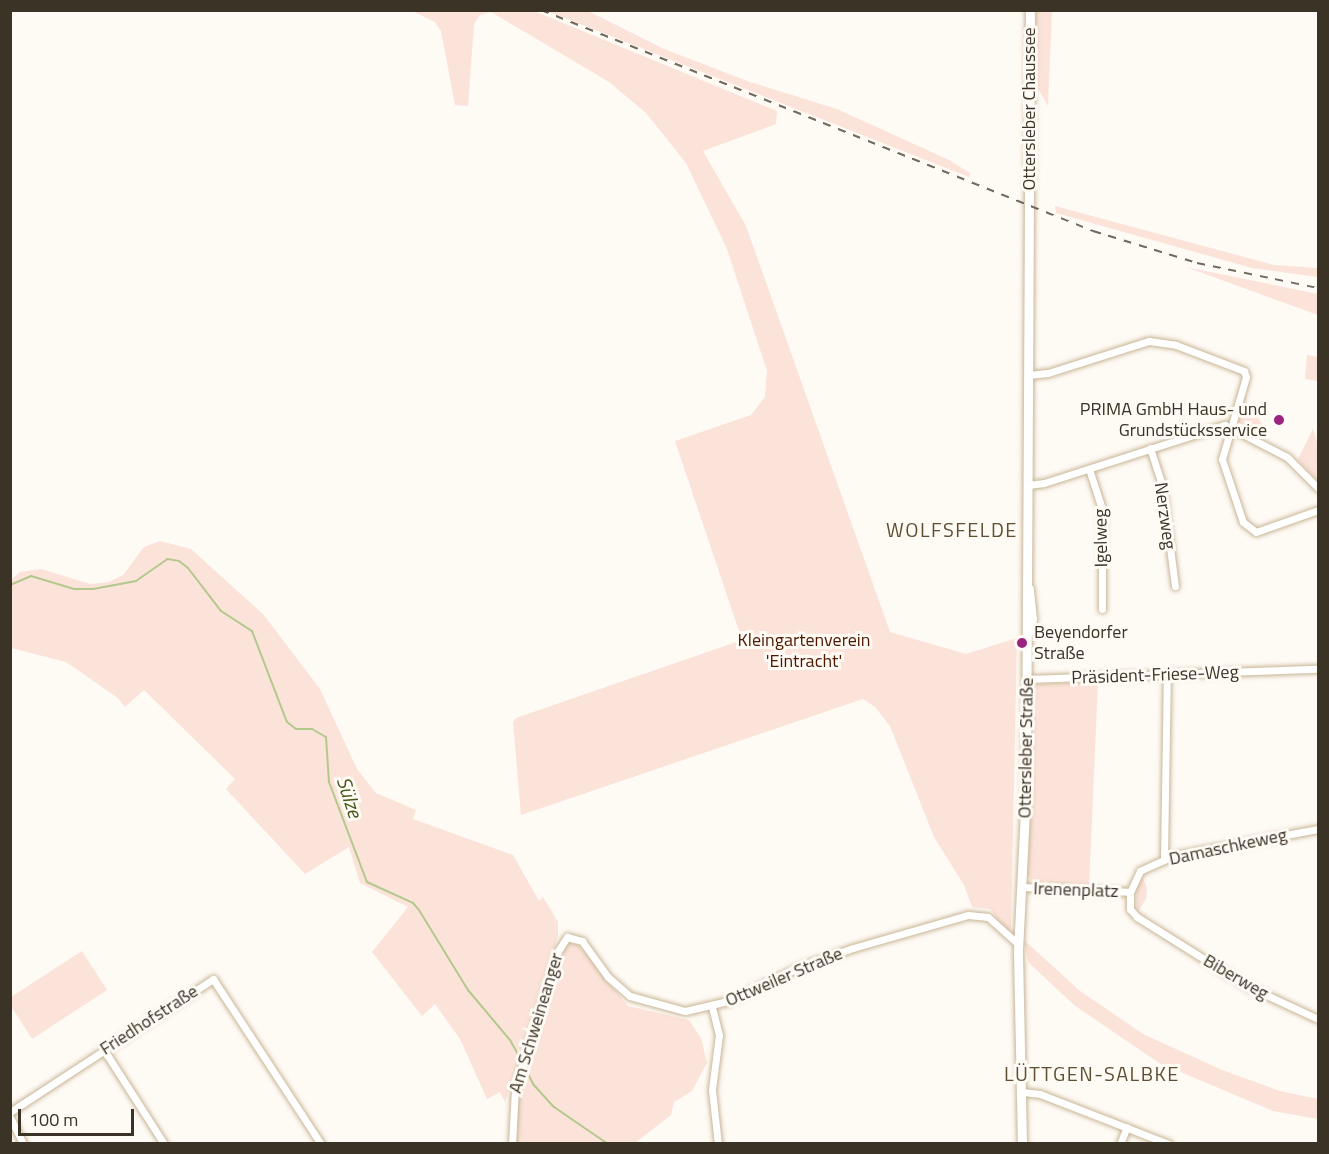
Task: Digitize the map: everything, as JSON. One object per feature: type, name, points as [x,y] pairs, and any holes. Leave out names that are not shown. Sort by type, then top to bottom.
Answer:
[{"type":"main road","name":"Ottersleber Chaussee","points":[[1028,208],[1030,10]]},
{"type":"main road","name":"Ottersleber Straße","points":[[1022,1143],[1018,944],[1028,654],[1028,208]]},
{"type":"street","points":[[1028,375],[1048,373],[1141,342],[1166,342],[1246,373],[1222,462],[1249,530],[1259,531],[1318,510]]},
{"type":"street","points":[[1028,485],[1089,469],[1204,429],[1230,426],[1287,457],[1318,488]]},
{"type":"street","name":"Nerzweg","points":[[1150,448],[1162,486],[1174,586]]},
{"type":"street","name":"Igelweg","points":[[1089,469],[1102,509],[1102,609]]},
{"type":"street","points":[[1027,580],[1033,619],[1027,638]]},
{"type":"street","points":[[1028,601],[1022,617],[1028,654]]},
{"type":"street","name":"Präsident-Friese-Weg","points":[[1027,679],[1318,669]]},
{"type":"street","points":[[1164,859],[1167,675]]},
{"type":"street","name":"Damaschkeweg","points":[[1140,871],[1164,859],[1318,829]]},
{"type":"street","name":"Irenenplatz","points":[[1140,871],[1130,892],[1133,914],[1156,930]]},
{"type":"street","name":"Irenenplatz","points":[[1021,887],[1130,892]]},
{"type":"street","name":"Ottweiler Straße","points":[[564,939],[571,936],[580,939],[613,983],[638,1000],[680,1011],[712,1007],[825,958],[968,915],[988,917],[1018,944]]},
{"type":"street","name":"Biberweg","points":[[1156,930],[1247,986],[1318,1019]]},
{"type":"street","name":"Am Schweineanger","points":[[512,1143],[512,1104],[564,939]]},
{"type":"street","name":"Friedhofstraße","points":[[10,1112],[215,979],[321,1143]]},
{"type":"street","points":[[712,1007],[718,1035],[712,1090],[718,1143]]},
{"type":"street","points":[[104,1050],[164,1143]]},
{"type":"street","points":[[1022,1092],[1038,1093],[1169,1143]]},
{"type":"street","points":[[10,1117],[23,1143]]},
{"type":"street","points":[[1120,1143],[1127,1127]]},
{"type":"green space","name":"Kleingartenverein 'Eintracht'","points":[[412,11],[534,11],[777,111],[776,124],[703,151],[746,226],[890,632],[966,654],[1017,638],[1011,929],[1007,931],[990,909],[972,907],[964,885],[934,837],[890,726],[875,707],[863,699],[521,815],[513,722],[516,718],[742,640],[675,441],[751,415],[765,397],[767,371],[727,249],[686,163],[646,113],[609,82],[491,12],[480,15],[474,24],[468,106],[455,105],[441,31],[435,22]]},
{"type":"green space","points":[[547,11],[588,11],[664,49],[750,82],[837,109],[949,160],[970,173],[969,177]]},
{"type":"green space","points":[[1036,11],[1052,11],[1048,106],[1036,85]]},
{"type":"green space","points":[[1055,206],[1274,265],[1318,268],[1318,277],[1252,268],[1056,213]]},
{"type":"green space","points":[[1186,267],[1318,294],[1318,315],[1271,298]]},
{"type":"green space","points":[[1307,355],[1318,357],[1318,381],[1305,379]]},
{"type":"green space","points":[[1246,395],[1245,422],[1246,410],[1252,406],[1267,434],[1263,437],[1236,422]]},
{"type":"green space","points":[[1313,429],[1318,445],[1318,482],[1298,459]]},
{"type":"green space","points":[[160,541],[191,549],[263,614],[320,689],[357,769],[376,793],[416,810],[413,819],[513,855],[539,901],[543,897],[558,922],[558,936],[505,1102],[500,1092],[487,1099],[460,1039],[435,1004],[422,1016],[372,952],[408,907],[360,883],[349,847],[305,874],[226,789],[235,779],[144,690],[125,707],[118,698],[66,662],[11,648],[11,580],[20,572],[41,569],[90,584],[109,582],[123,575],[144,547]]},
{"type":"green space","points":[[1098,682],[1089,886],[1033,883],[1026,874],[1031,684]]},
{"type":"green space","points":[[1141,874],[1147,888],[1146,899],[1137,913],[1136,882]]},
{"type":"green space","points":[[1024,940],[1080,991],[1143,1034],[1222,1070],[1280,1091],[1318,1099],[1318,1119],[1273,1111],[1159,1063],[1074,1005],[1028,962]]},
{"type":"green space","points":[[566,944],[576,944],[584,952],[628,1006],[689,1020],[701,1038],[707,1063],[692,1091],[674,1102],[671,1115],[635,1143],[517,1144],[518,1094],[536,1053]]},
{"type":"green space","points":[[82,951],[107,990],[32,1039],[11,1006],[11,997]]},
{"type":"waterway","name":"Sülze","points":[[10,585],[31,576],[74,589],[93,589],[136,581],[167,559],[179,561],[188,568],[221,611],[252,631],[287,722],[296,729],[312,729],[326,737],[329,782],[367,882],[413,903],[468,990],[510,1040],[521,1060]]},
{"type":"waterway","name":"Sülze","points":[[525,1068],[533,1084],[554,1107],[608,1144]]},
{"type":"railway","points":[[541,10],[1093,231],[1197,263],[1318,288]]},
{"type":"place","name":"PRIMA GmbH Haus- und Grundstücksservice","points":[[1279,420]]},
{"type":"place","name":"Beyendorfer Straße","points":[[1022,643]]},
{"type":"district","name":"WOLFSFELDE","points":[[952,529]]},
{"type":"district","name":"LÜTTGEN-SALBKE","points":[[1092,1073]]}]
